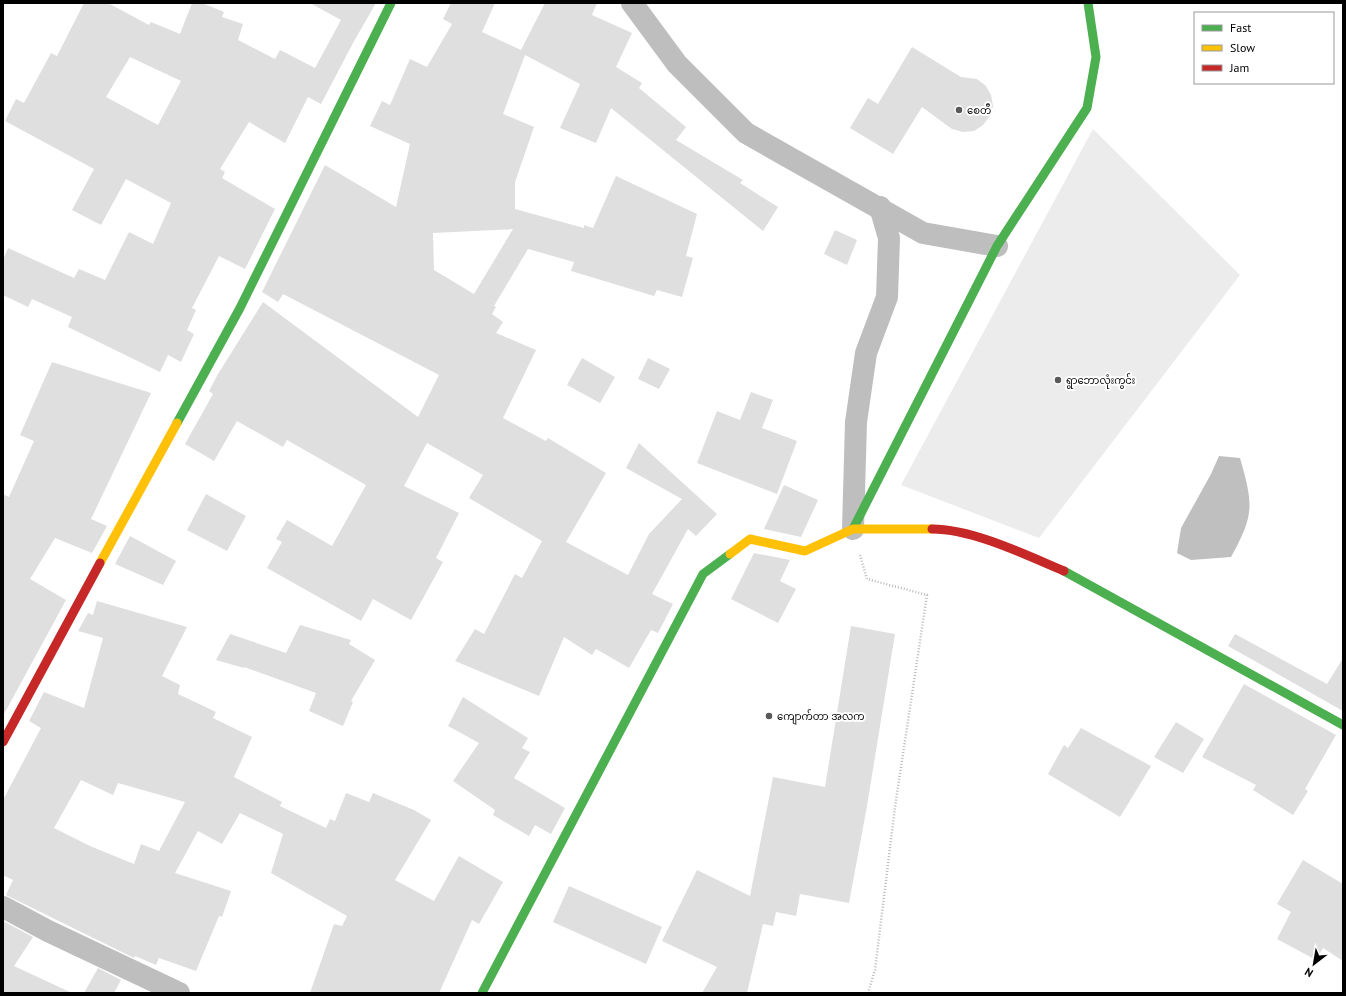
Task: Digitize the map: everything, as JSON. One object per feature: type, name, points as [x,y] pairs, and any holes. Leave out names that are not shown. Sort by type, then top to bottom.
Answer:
[{"type":"street","points":[[3,742],[240,308],[391,3]]},
{"type":"street","points":[[632,3],[677,64],[746,133],[880,207],[923,233],[997,246]]},
{"type":"street","points":[[853,529],[997,246],[1086,108],[1096,57],[1088,3]]},
{"type":"street","points":[[853,529],[856,422],[866,353],[887,297],[889,238],[880,207]]},
{"type":"street","points":[[482,993],[703,574],[750,539],[805,551],[853,529],[942,529],[1001,544],[1074,575],[1343,724]]},
{"type":"street","points":[[3,907],[48,931],[179,993]]},
{"type":"path","points":[[853,529],[866,579],[927,595],[895,807],[875,970],[868,993]]},
{"type":"shaded area","name":"ရွာဘောလုံးကွင်း","points":[[1093,129],[1240,275],[1039,538],[901,485]]},
{"type":"shaded area","points":[[1219,456],[1240,458],[1249,498],[1248,519],[1231,557],[1191,560],[1177,553],[1181,528],[1211,474]]},
{"type":"building","points":[[84,3],[108,3],[149,25],[151,22],[180,34],[192,3],[202,3],[224,12],[222,17],[243,24],[238,40],[275,59],[280,50],[315,68],[341,20],[310,3],[376,3],[321,104],[308,97],[285,143],[249,122],[220,169],[225,172],[222,178],[275,209],[245,269],[219,256],[192,308],[196,310],[187,330],[194,334],[181,362],[168,355],[160,372],[68,327],[72,317],[32,299],[28,307],[3,295],[3,260],[8,248],[74,278],[79,269],[105,280],[129,232],[153,244],[171,203],[126,179],[101,225],[72,210],[94,169],[5,121],[16,99],[24,103],[51,53],[57,56]],"holes":[[[130,57],[181,81],[158,125],[106,97]]]},
{"type":"building","points":[[451,3],[495,3],[482,32],[521,50],[545,3],[597,3],[592,15],[632,33],[616,67],[642,83],[639,88],[686,127],[676,140],[743,180],[740,183],[778,207],[763,231],[611,108],[596,143],[560,128],[580,84],[525,55],[503,114],[534,127],[515,182],[515,209],[584,228],[584,225],[593,228],[616,176],[697,214],[686,256],[693,258],[682,297],[657,290],[654,296],[571,271],[574,262],[528,249],[494,306],[496,307],[492,314],[503,322],[496,333],[536,350],[503,418],[546,441],[548,438],[606,473],[566,542],[628,575],[649,534],[682,499],[626,468],[639,443],[717,514],[696,536],[688,529],[652,594],[673,604],[658,633],[651,630],[629,668],[596,649],[592,655],[564,637],[539,696],[455,661],[475,629],[484,634],[515,574],[522,578],[542,541],[469,498],[483,475],[427,443],[404,486],[459,513],[436,558],[443,562],[411,620],[373,599],[361,621],[267,568],[282,542],[276,539],[287,520],[332,546],[366,485],[287,440],[283,447],[237,421],[214,461],[185,444],[213,394],[209,391],[218,374],[263,302],[418,417],[439,375],[283,294],[278,302],[262,292],[325,165],[396,207],[410,144],[370,126],[382,101],[390,105],[410,59],[427,67],[452,24],[443,19]],"holes":[[[513,229],[474,294],[434,270],[433,233]]]},
{"type":"building","points":[[912,47],[961,77],[977,79],[986,86],[991,95],[993,106],[990,116],[983,125],[974,131],[963,132],[952,129],[922,107],[893,154],[850,128],[868,98],[878,104]]},
{"type":"building","points":[[835,230],[857,240],[847,265],[824,254]]},
{"type":"building","points":[[582,358],[615,377],[600,403],[567,385]]},
{"type":"building","points":[[648,358],[670,369],[659,389],[638,379]]},
{"type":"building","points":[[52,362],[151,393],[91,519],[107,526],[92,553],[55,538],[30,579],[66,600],[3,716],[3,494],[9,497],[34,441],[20,435]]},
{"type":"building","points":[[751,392],[773,400],[762,428],[797,441],[777,494],[697,463],[717,411],[740,420]]},
{"type":"building","points":[[784,485],[818,500],[801,537],[764,529]]},
{"type":"building","points":[[206,494],[246,516],[227,551],[187,530]]},
{"type":"building","points":[[130,536],[176,561],[163,585],[115,564]]},
{"type":"building","points":[[754,553],[790,560],[780,581],[796,589],[778,623],[731,599]]},
{"type":"building","points":[[97,601],[187,627],[162,676],[180,685],[178,694],[216,712],[213,718],[252,737],[234,777],[282,802],[280,806],[326,828],[330,819],[335,821],[346,793],[369,802],[373,793],[414,810],[431,820],[395,880],[434,901],[459,856],[503,882],[479,924],[472,920],[439,993],[310,993],[334,924],[342,926],[347,916],[271,873],[283,834],[240,813],[222,844],[198,831],[175,873],[231,891],[222,917],[219,916],[196,971],[159,958],[156,965],[135,956],[134,958],[6,895],[13,880],[3,875],[3,800],[41,728],[29,721],[44,692],[84,708],[103,638],[78,631],[88,613],[93,615]],"holes":[[[81,780],[113,795],[118,783],[185,802],[159,851],[141,844],[134,864],[90,846],[54,828]]]},
{"type":"building","points":[[300,625],[351,640],[349,644],[375,660],[351,701],[353,702],[343,726],[309,711],[316,693],[244,667],[216,660],[230,634],[286,653]]},
{"type":"building","points":[[851,626],[895,634],[867,806],[849,903],[800,894],[796,916],[776,912],[773,926],[763,924],[747,993],[702,993],[717,967],[662,941],[697,870],[750,896],[773,777],[825,787]]},
{"type":"building","points":[[1235,634],[1327,684],[1343,658],[1343,711],[1228,646]]},
{"type":"building","points":[[1244,684],[1336,735],[1305,789],[1308,791],[1293,815],[1253,790],[1256,785],[1202,757]]},
{"type":"building","points":[[463,697],[528,738],[522,748],[530,752],[514,778],[565,808],[551,834],[535,825],[529,836],[493,815],[495,810],[453,781],[479,743],[448,726]]},
{"type":"building","points":[[1176,722],[1204,739],[1183,773],[1154,757]]},
{"type":"building","points":[[1081,728],[1151,766],[1120,817],[1048,774],[1064,745],[1068,748]]},
{"type":"building","points":[[1303,860],[1343,884],[1343,961],[1323,948],[1316,960],[1277,939],[1291,912],[1277,904]]},
{"type":"building","points":[[569,886],[662,927],[646,964],[553,922]]},
{"type":"building","points":[[3,921],[33,937],[14,966],[72,993],[3,993]]},
{"type":"building","points":[[98,968],[121,980],[114,993],[84,993]]},
{"type":"traffic: fast","points":[[177,423],[240,308],[391,3]]},
{"type":"traffic: fast","points":[[853,529],[997,246],[1087,108],[1096,57],[1088,3]]},
{"type":"traffic: fast","points":[[482,993],[703,574],[730,554]]},
{"type":"traffic: fast","points":[[1064,571],[1343,725]]},
{"type":"traffic: slow","points":[[100,563],[177,423]]},
{"type":"traffic: slow","points":[[730,554],[750,539],[805,551],[853,529],[932,529]]},
{"type":"traffic: jam","points":[[932,529],[965,533],[982,538],[1064,571]]},
{"type":"traffic: jam","points":[[3,742],[100,563]]},
{"type":"place","name":"စေတီ","points":[[959,110]]},
{"type":"place","name":"ရွာဘောလုံးကွင်း","points":[[1058,380]]},
{"type":"place","name":"ကျောက်တာ အလက","points":[[769,716]]}]
